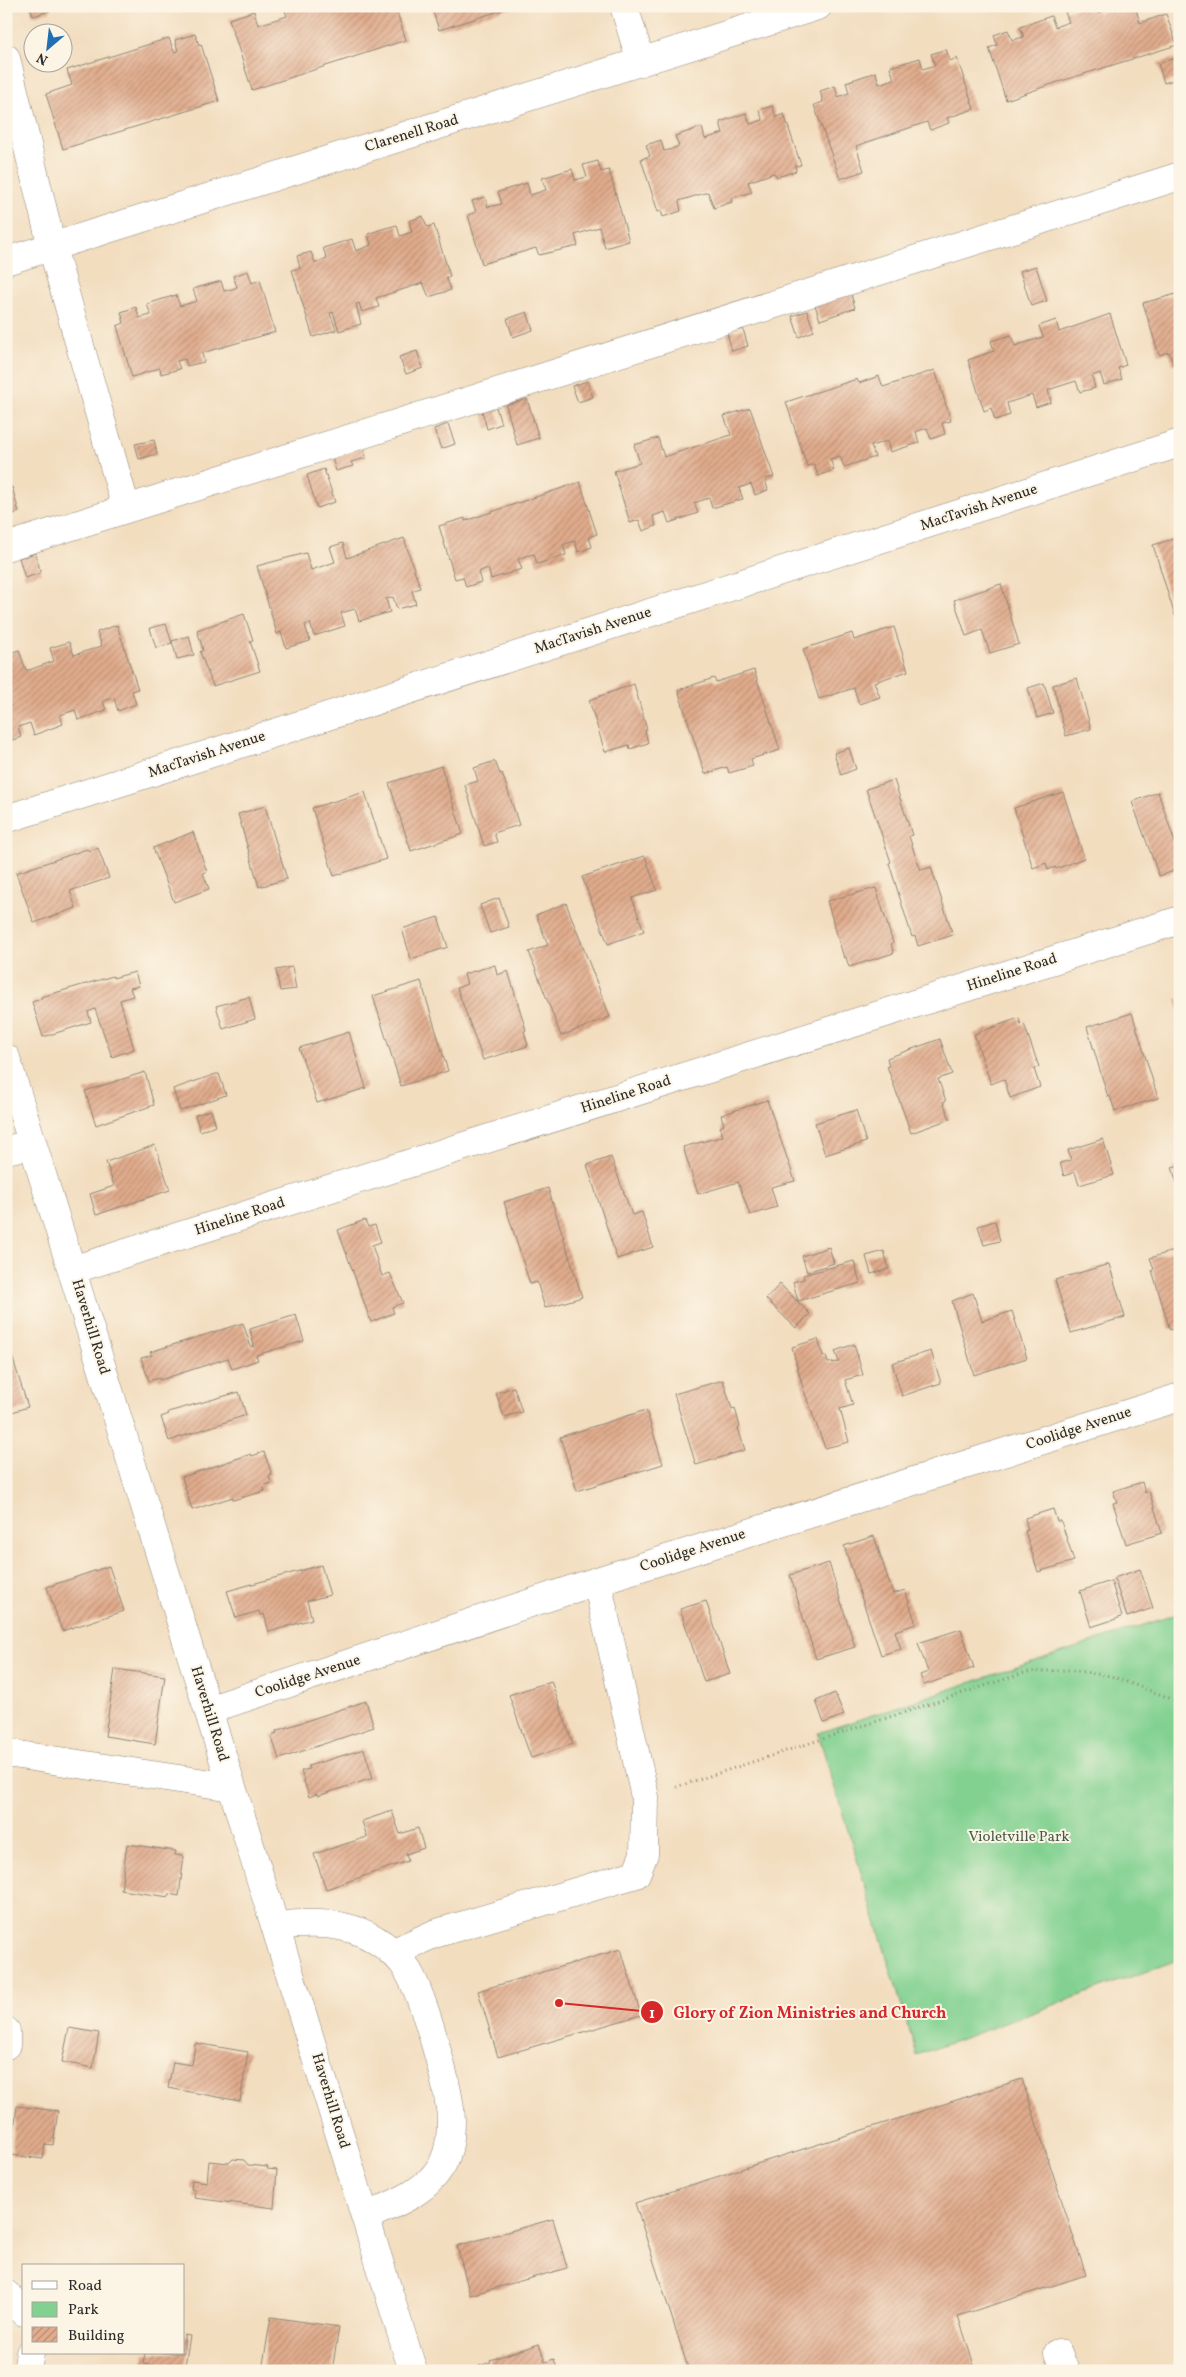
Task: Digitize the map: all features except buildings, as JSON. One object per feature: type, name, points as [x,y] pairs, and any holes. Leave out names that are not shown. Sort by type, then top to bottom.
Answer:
[{"type":"street","points":[[624,6],[641,62]]},
{"type":"street","name":"Clarenell Road","points":[[6,261],[818,6]]},
{"type":"street","points":[[6,58],[52,247],[126,508]]},
{"type":"street","points":[[6,548],[126,508],[1180,176]]},
{"type":"street","name":"MacTavish Avenue","points":[[6,819],[1180,444]]},
{"type":"street","name":"Hineline Road","points":[[72,1270],[1180,920]]},
{"type":"street","name":"Haverhill Road","points":[[6,1058],[413,2371]]},
{"type":"street","points":[[6,1150],[33,1144]]},
{"type":"street","name":"Coolidge Avenue","points":[[208,1710],[597,1581],[1180,1397]]},
{"type":"street","points":[[392,1953],[434,1934],[636,1874],[644,1854],[645,1797],[597,1581]]},
{"type":"street","points":[[6,1753],[232,1787]]},
{"type":"street","points":[[276,1926],[307,1922],[353,1930],[375,1939],[408,1970],[435,2049],[451,2120],[449,2144],[441,2167],[427,2184],[406,2198],[365,2217]]},
{"type":"street","points":[[6,2030],[6,2045]]},
{"type":"street","points":[[6,2294],[22,2310]]},
{"type":"street","points":[[27,2371],[30,2354]]},
{"type":"path","points":[[645,1797],[1027,1672],[1070,1670],[1111,1676],[1180,1702]]},
{"type":"green space","name":"Violetville Park","points":[[1180,1613],[1180,1959],[917,2055],[818,1733]]},
{"type":"place","name":"Glory of Zion Ministries and Church","points":[[559,2003]]}]
